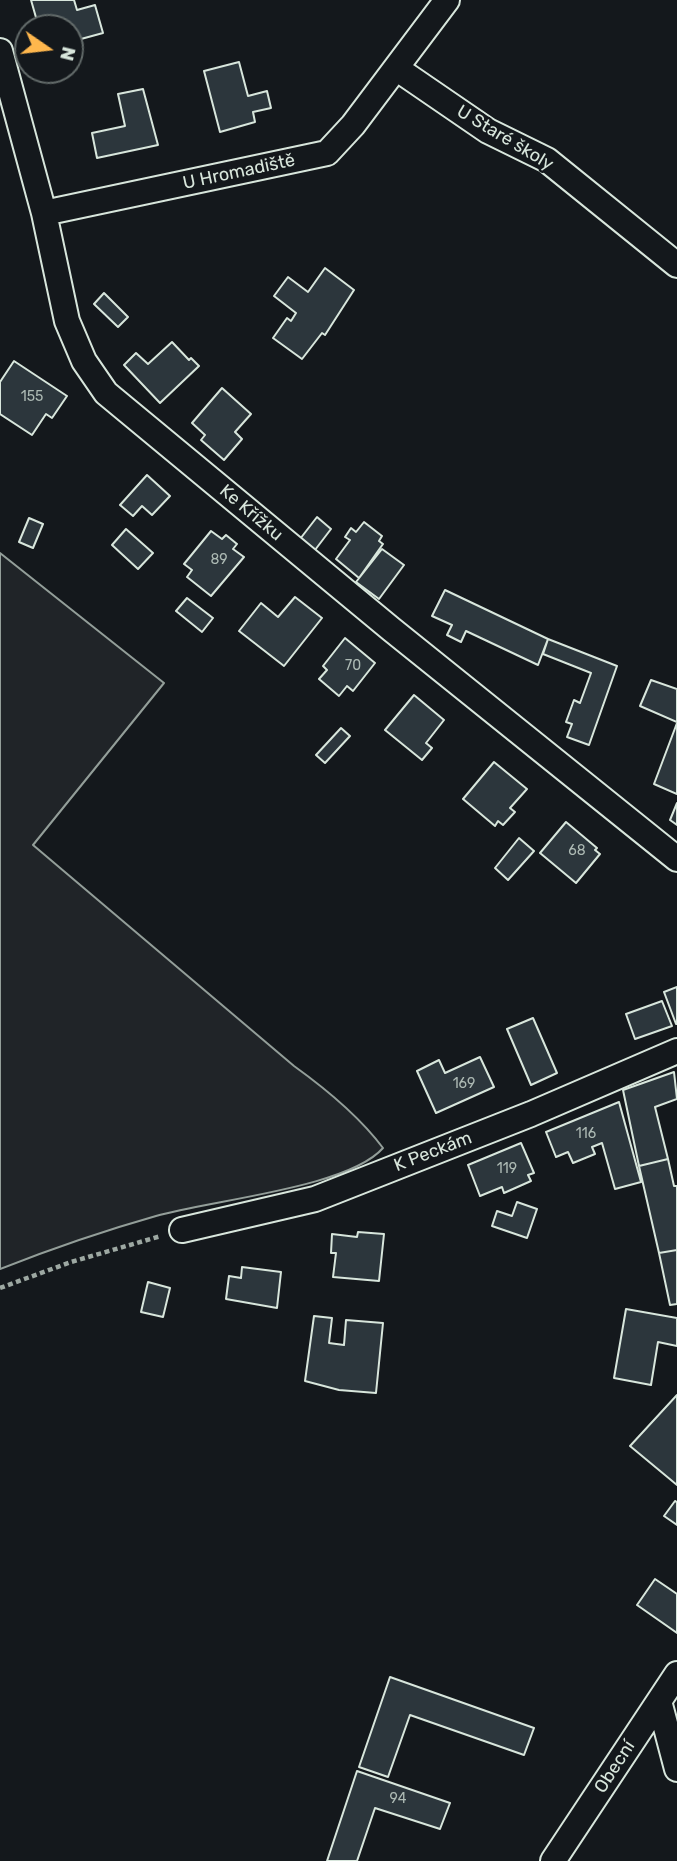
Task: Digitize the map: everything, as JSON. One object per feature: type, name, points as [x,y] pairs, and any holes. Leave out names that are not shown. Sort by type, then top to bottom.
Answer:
[{"type":"street","points":[[396,68],[447,0]]},
{"type":"street","name":"Ke Křížku","points":[[0,51],[44,213],[67,321],[84,361],[106,393],[677,859]]},
{"type":"street","name":"U Hromadiště","points":[[44,213],[327,153],[353,125],[396,68]]},
{"type":"street","name":"U Staré školy","points":[[396,68],[488,131],[547,160],[677,265]]},
{"type":"street","name":"K Peckám","points":[[182,1230],[314,1199],[531,1114],[677,1051]]},
{"type":"street","name":"Obecní","points":[[553,1861],[677,1674]]},
{"type":"street","points":[[659,1701],[677,1769]]},
{"type":"path","points":[[0,1288],[71,1262],[182,1230]]},
{"type":"shaded area","points":[[0,553],[164,683],[33,845],[342,1104],[383,1148],[365,1162],[310,1183],[156,1216],[0,1269]]},
{"type":"building","points":[[31,0],[74,0],[77,10],[95,5],[103,33],[84,38],[84,14],[35,14]]},
{"type":"building","points":[[239,62],[248,96],[267,91],[271,108],[253,112],[255,122],[220,132],[204,71]]},
{"type":"building","points":[[143,89],[158,145],[97,158],[92,133],[125,126],[118,94]]},
{"type":"building","points":[[325,268],[354,290],[325,335],[322,333],[302,359],[273,338],[287,318],[291,321],[296,313],[274,296],[288,277],[308,292]]},
{"type":"building","points":[[104,293],[128,317],[118,327],[94,304]]},
{"type":"building","points":[[172,342],[189,360],[191,358],[199,366],[160,403],[124,365],[136,353],[148,364]]},
{"type":"building","points":[[14,361],[67,396],[52,418],[46,414],[32,435],[0,414],[0,382]]},
{"type":"building","points":[[222,388],[251,414],[235,432],[242,439],[224,460],[201,440],[205,435],[192,423]]},
{"type":"building","points":[[147,475],[170,496],[152,515],[142,506],[133,516],[120,505]]},
{"type":"building","points":[[317,517],[331,529],[315,550],[300,539]]},
{"type":"building","points":[[29,518],[43,524],[33,548],[19,542]]},
{"type":"building","points":[[364,522],[382,536],[379,541],[383,544],[359,578],[336,559],[350,540],[345,537],[351,528],[356,532]]},
{"type":"building","points":[[126,529],[153,553],[138,569],[112,545]]},
{"type":"building","points":[[211,531],[222,539],[226,535],[237,544],[233,549],[244,557],[211,596],[187,577],[192,570],[184,564]]},
{"type":"building","points":[[382,549],[404,565],[379,599],[356,582]]},
{"type":"building","points":[[445,590],[548,639],[538,665],[466,631],[461,642],[447,635],[452,625],[432,616]]},
{"type":"building","points":[[295,597],[322,618],[284,666],[239,631],[261,603],[278,617]]},
{"type":"building","points":[[187,598],[213,618],[202,632],[176,611]]},
{"type":"building","points":[[345,638],[375,663],[353,691],[347,686],[339,696],[319,679],[327,670],[323,666]]},
{"type":"building","points":[[548,639],[617,666],[589,745],[567,737],[572,724],[566,722],[574,700],[580,703],[591,673],[543,654]]},
{"type":"building","points":[[651,680],[677,689],[677,722],[640,706]]},
{"type":"building","points":[[414,695],[444,720],[426,743],[432,748],[422,760],[385,730]]},
{"type":"building","points":[[677,723],[677,794],[654,784]]},
{"type":"building","points":[[341,728],[350,736],[325,763],[316,755]]},
{"type":"building","points":[[494,762],[527,789],[510,808],[515,812],[503,825],[498,821],[495,826],[463,799]]},
{"type":"building","points":[[677,803],[677,825],[670,820]]},
{"type":"building","points":[[566,822],[597,848],[595,850],[600,854],[576,883],[540,853]]},
{"type":"building","points":[[519,838],[534,851],[508,880],[495,868]]},
{"type":"building","points":[[677,987],[677,1024],[676,1024],[664,992]]},
{"type":"building","points":[[662,1001],[672,1026],[635,1039],[626,1014]]},
{"type":"building","points":[[533,1018],[557,1073],[531,1085],[507,1029]]},
{"type":"building","points":[[480,1057],[494,1087],[436,1113],[417,1071],[439,1060],[445,1073]]},
{"type":"building","points":[[674,1072],[677,1099],[655,1107],[668,1159],[639,1166],[623,1090]]},
{"type":"building","points":[[619,1102],[641,1182],[615,1189],[602,1143],[592,1147],[595,1154],[573,1163],[568,1152],[556,1157],[546,1132]]},
{"type":"building","points":[[521,1143],[534,1173],[528,1175],[531,1181],[504,1193],[502,1187],[480,1196],[468,1165]]},
{"type":"building","points":[[668,1159],[674,1186],[677,1186],[677,1250],[659,1253],[639,1166]]},
{"type":"building","points":[[517,1202],[537,1209],[527,1238],[492,1226],[497,1211],[512,1216]]},
{"type":"building","points":[[358,1232],[384,1234],[379,1281],[333,1277],[336,1253],[331,1253],[332,1234],[357,1237]]},
{"type":"building","points":[[677,1250],[677,1304],[670,1305],[659,1253]]},
{"type":"building","points":[[242,1267],[281,1272],[277,1308],[226,1299],[229,1276],[241,1278]]},
{"type":"building","points":[[148,1282],[170,1288],[163,1317],[141,1312]]},
{"type":"building","points":[[626,1309],[677,1318],[677,1346],[658,1342],[651,1385],[614,1378]]},
{"type":"building","points":[[314,1316],[332,1318],[329,1343],[344,1345],[346,1320],[383,1323],[376,1393],[339,1390],[305,1381]]},
{"type":"building","points":[[677,1395],[677,1485],[630,1446]]},
{"type":"building","points":[[675,1501],[677,1502],[677,1525],[664,1516]]},
{"type":"building","points":[[655,1579],[677,1594],[677,1633],[637,1605]]},
{"type":"building","points":[[390,1677],[534,1728],[524,1755],[410,1715],[388,1777],[359,1767]]},
{"type":"building","points":[[357,1771],[450,1803],[440,1829],[375,1808],[357,1861],[327,1861]]}]
